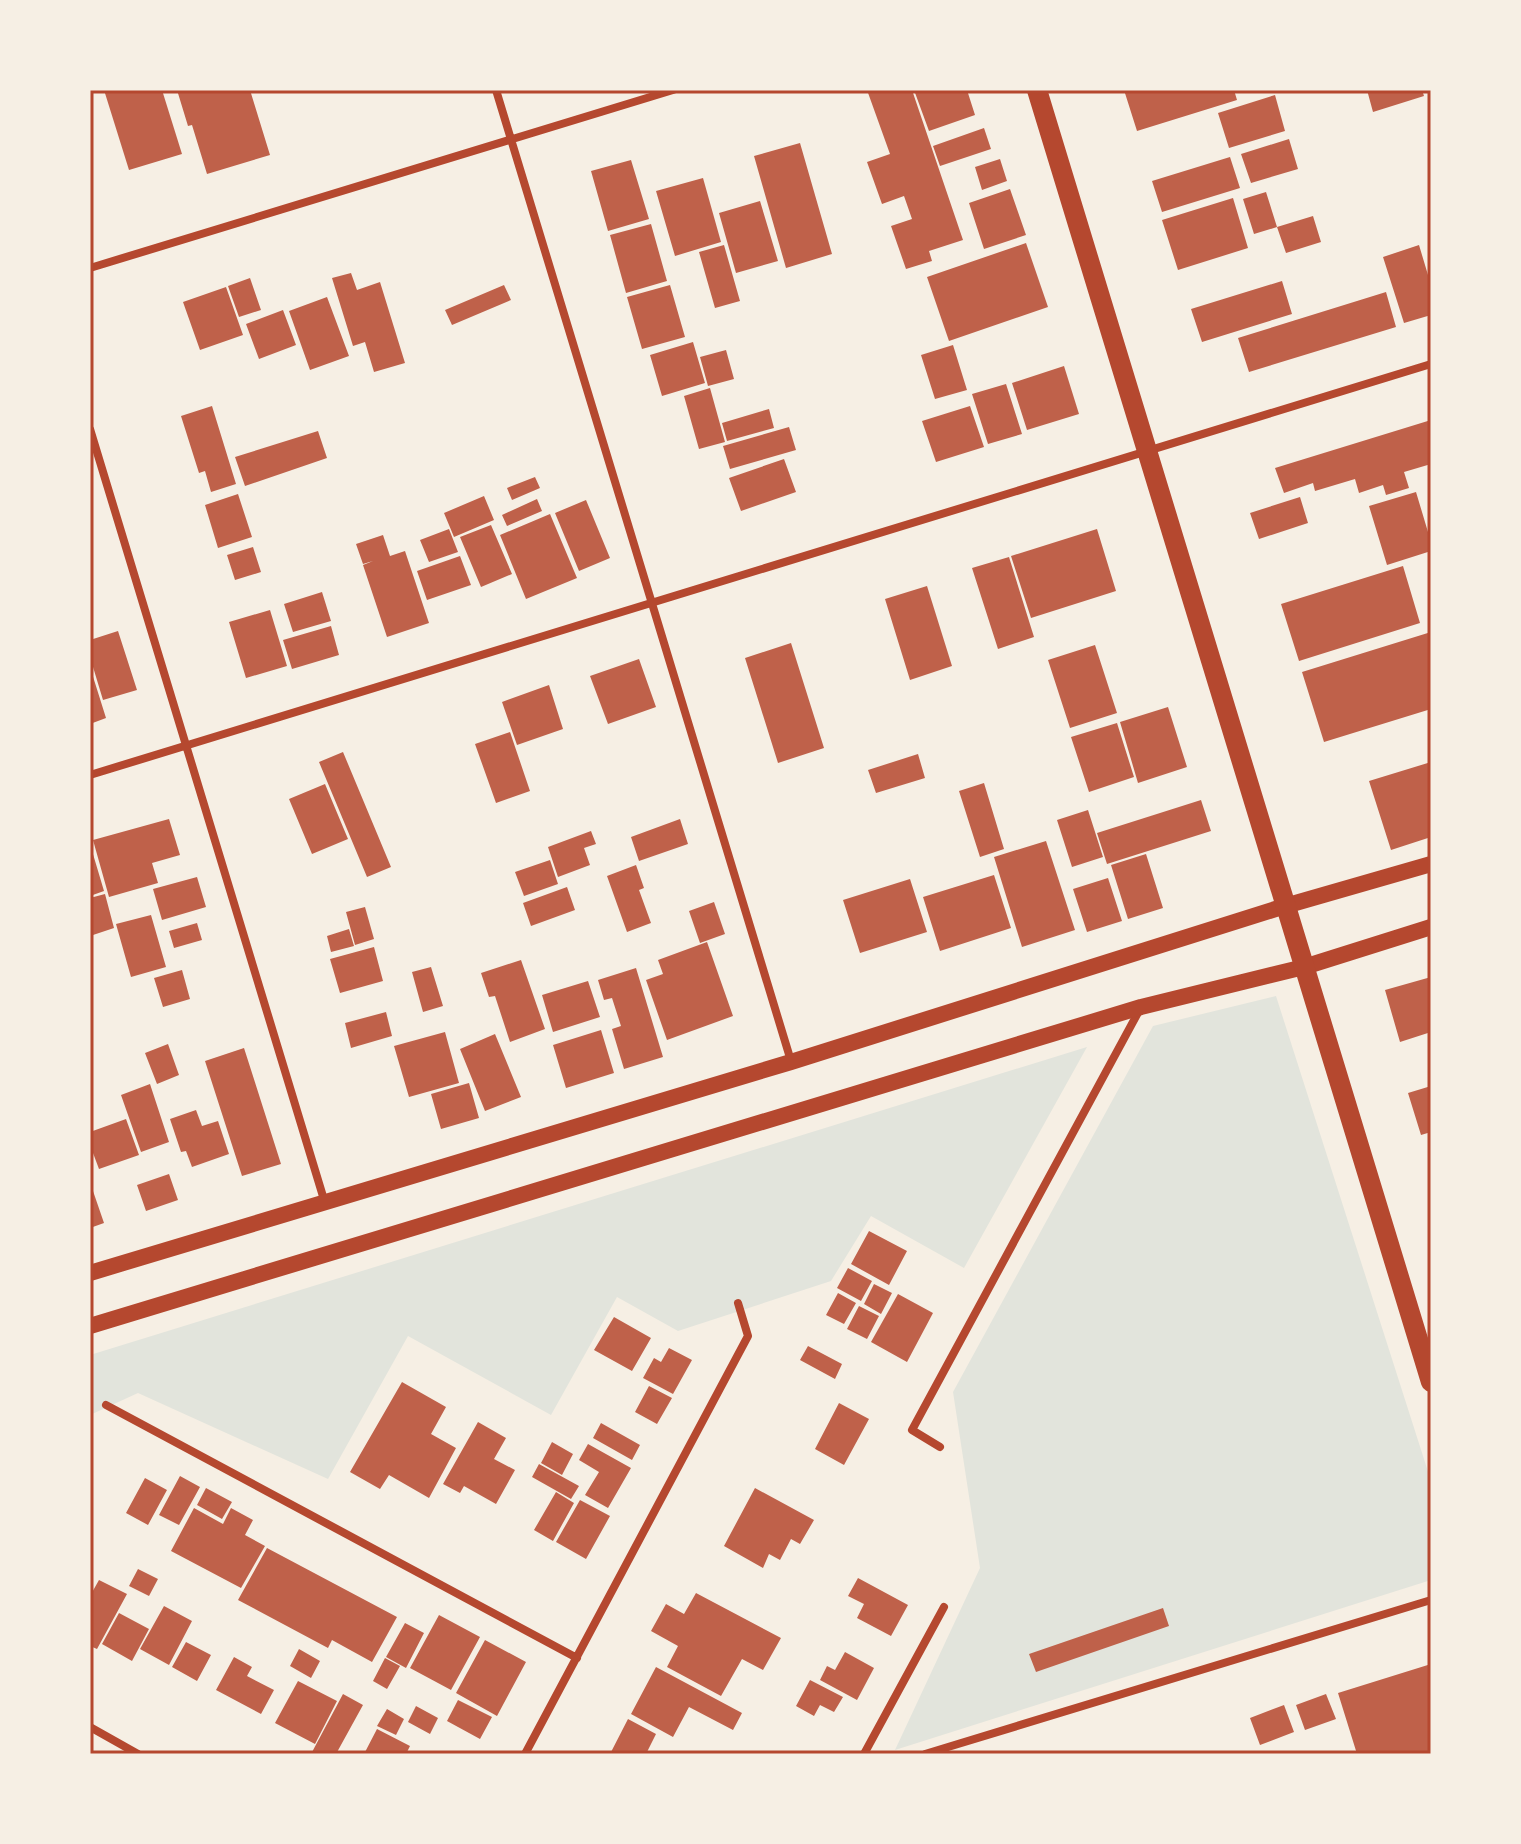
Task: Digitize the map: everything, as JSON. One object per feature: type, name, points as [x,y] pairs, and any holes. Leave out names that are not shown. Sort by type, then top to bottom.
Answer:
[{"type":"main road","points":[[1037,90],[1431,1382]]},
{"type":"main road","points":[[90,1273],[791,1062],[1285,906],[1431,864]]},
{"type":"main road","points":[[90,1326],[1141,1007],[1304,967],[1431,927]]},
{"type":"street","points":[[496,90],[791,1062]]},
{"type":"street","points":[[90,268],[673,90]]},
{"type":"street","points":[[90,775],[1431,364]]},
{"type":"street","points":[[90,429],[325,1204]]},
{"type":"street","points":[[940,1447],[912,1430],[1141,1007]]},
{"type":"street","points":[[525,1754],[748,1336],[738,1303]]},
{"type":"street","points":[[106,1405],[577,1658]]},
{"type":"street","points":[[925,1754],[1431,1600]]},
{"type":"street","points":[[864,1754],[944,1607]]},
{"type":"street","points":[[90,1727],[138,1754]]},
{"type":"shaded area","points":[[1276,996],[1431,1481],[1431,1580],[895,1750],[980,1568],[953,1392],[1153,1026]]},
{"type":"shaded area","points":[[1087,1047],[964,1268],[871,1216],[831,1281],[678,1331],[617,1297],[551,1415],[408,1336],[328,1479],[138,1393],[90,1415],[90,1355]]},
{"type":"building","points":[[104,90],[162,90],[182,154],[129,170]]},
{"type":"building","points":[[177,90],[250,90],[270,155],[207,174]]},
{"type":"building","points":[[867,90],[912,90],[963,240],[929,251],[932,261],[906,269],[891,226],[912,219],[904,196],[882,204],[867,162],[890,154]]},
{"type":"building","points":[[914,90],[967,90],[975,115],[929,131]]},
{"type":"building","points":[[1124,90],[1234,90],[1237,100],[1137,131]]},
{"type":"building","points":[[1367,90],[1422,90],[1424,96],[1373,112]]},
{"type":"building","points":[[1275,95],[1285,131],[1229,148],[1218,113]]},
{"type":"building","points":[[984,128],[991,149],[940,166],[933,146]]},
{"type":"building","points":[[1289,139],[1298,169],[1251,183],[1241,154]]},
{"type":"building","points":[[800,143],[832,254],[786,268],[754,156]]},
{"type":"building","points":[[1230,157],[1240,188],[1162,212],[1152,181]]},
{"type":"building","points":[[1000,159],[1007,181],[982,190],[975,167]]},
{"type":"building","points":[[631,160],[649,219],[608,231],[591,171]]},
{"type":"building","points":[[703,178],[721,242],[675,256],[656,191]]},
{"type":"building","points":[[1010,189],[1026,235],[984,249],[969,203]]},
{"type":"building","points":[[1266,192],[1277,227],[1254,234],[1243,199]]},
{"type":"building","points":[[1233,198],[1248,248],[1178,270],[1162,220]]},
{"type":"building","points":[[760,201],[778,261],[736,273],[719,213]]},
{"type":"building","points":[[1313,216],[1321,242],[1286,253],[1277,227]]},
{"type":"building","points":[[651,224],[667,281],[626,293],[610,235]]},
{"type":"building","points":[[1026,243],[1048,307],[949,341],[927,277]]},
{"type":"building","points":[[724,245],[740,301],[715,308],[699,252]]},
{"type":"building","points":[[1419,245],[1431,285],[1431,315],[1404,323],[1383,257]]},
{"type":"building","points":[[351,273],[357,290],[380,282],[405,363],[374,372],[365,342],[353,346],[332,278]]},
{"type":"building","points":[[250,278],[261,310],[239,317],[228,286]]},
{"type":"building","points":[[1282,281],[1292,314],[1202,342],[1191,309]]},
{"type":"building","points":[[504,285],[511,300],[452,325],[445,310]]},
{"type":"building","points":[[670,285],[685,337],[642,349],[627,297]]},
{"type":"building","points":[[226,287],[243,335],[200,350],[183,302]]},
{"type":"building","points":[[1386,292],[1396,327],[1249,372],[1238,338]]},
{"type":"building","points":[[327,297],[349,356],[310,370],[289,311]]},
{"type":"building","points":[[283,310],[296,345],[259,359],[246,324]]},
{"type":"building","points":[[693,342],[705,383],[662,396],[650,355]]},
{"type":"building","points":[[953,345],[967,390],[935,399],[921,355]]},
{"type":"building","points":[[726,350],[734,379],[708,386],[700,357]]},
{"type":"building","points":[[1064,366],[1079,414],[1027,430],[1012,383]]},
{"type":"building","points":[[1006,384],[1022,434],[988,444],[972,394]]},
{"type":"building","points":[[710,388],[725,442],[699,449],[684,396]]},
{"type":"building","points":[[212,406],[236,484],[211,492],[205,471],[199,473],[181,416]]},
{"type":"building","points":[[970,406],[984,447],[936,462],[922,421]]},
{"type":"building","points":[[769,409],[774,428],[727,441],[722,423]]},
{"type":"building","points":[[1431,420],[1431,444],[1428,445],[1431,464],[1404,472],[1409,488],[1386,495],[1383,485],[1359,493],[1355,479],[1315,491],[1313,483],[1284,493],[1275,468]]},
{"type":"building","points":[[789,427],[796,450],[730,469],[723,446]]},
{"type":"building","points":[[318,431],[327,458],[245,486],[235,457]]},
{"type":"building","points":[[784,459],[796,492],[741,511],[729,478]]},
{"type":"building","points":[[535,477],[540,488],[512,500],[507,488]]},
{"type":"building","points":[[1416,492],[1431,551],[1387,565],[1369,506]]},
{"type":"building","points":[[238,494],[252,537],[218,548],[205,505]]},
{"type":"building","points":[[484,496],[494,520],[454,537],[444,513]]},
{"type":"building","points":[[1300,497],[1308,523],[1259,539],[1250,513]]},
{"type":"building","points":[[537,499],[542,511],[507,526],[502,515]]},
{"type":"building","points":[[586,500],[610,558],[579,571],[555,513]]},
{"type":"building","points":[[550,514],[577,578],[526,599],[500,535]]},
{"type":"building","points":[[491,525],[512,574],[481,587],[460,537]]},
{"type":"building","points":[[449,529],[458,552],[429,562],[420,540]]},
{"type":"building","points":[[1097,529],[1116,591],[1031,618],[1011,556]]},
{"type":"building","points":[[383,535],[390,556],[405,551],[429,623],[387,637],[363,565],[373,561],[363,564],[356,544]]},
{"type":"building","points":[[253,547],[261,572],[235,580],[227,555]]},
{"type":"building","points":[[460,556],[471,585],[427,600],[417,571]]},
{"type":"building","points":[[1009,557],[1034,637],[998,649],[972,568]]},
{"type":"building","points":[[1403,566],[1420,623],[1299,661],[1281,604]]},
{"type":"building","points":[[927,586],[952,666],[910,680],[885,599]]},
{"type":"building","points":[[322,592],[331,621],[293,632],[284,604]]},
{"type":"building","points":[[270,610],[287,666],[246,678],[229,622]]},
{"type":"building","points":[[331,626],[339,655],[292,669],[283,640]]},
{"type":"building","points":[[118,631],[137,690],[103,700],[90,657],[90,640]]},
{"type":"building","points":[[1431,632],[1431,709],[1324,742],[1302,672]]},
{"type":"building","points":[[791,643],[824,748],[778,763],[745,658]]},
{"type":"building","points":[[1095,645],[1117,713],[1070,728],[1048,660]]},
{"type":"building","points":[[639,659],[656,707],[608,724],[590,676]]},
{"type":"building","points":[[90,667],[106,718],[90,724]]},
{"type":"building","points":[[549,685],[563,729],[517,745],[502,702]]},
{"type":"building","points":[[1168,707],[1187,767],[1138,783],[1120,722]]},
{"type":"building","points":[[1117,723],[1134,777],[1089,792],[1071,737]]},
{"type":"building","points":[[510,732],[530,791],[496,803],[475,744]]},
{"type":"building","points":[[343,752],[391,867],[367,877],[319,762]]},
{"type":"building","points":[[918,754],[925,778],[876,793],[868,770]]},
{"type":"building","points":[[1431,762],[1431,837],[1391,850],[1369,781]]},
{"type":"building","points":[[984,783],[1004,849],[980,857],[959,791]]},
{"type":"building","points":[[325,784],[348,839],[312,854],[289,799]]},
{"type":"building","points":[[1201,800],[1211,831],[1107,864],[1097,833]]},
{"type":"building","points":[[1088,810],[1103,857],[1072,867],[1057,820]]},
{"type":"building","points":[[169,819],[180,855],[152,863],[158,883],[109,897],[93,840]]},
{"type":"building","points":[[680,819],[688,844],[639,861],[631,837]]},
{"type":"building","points":[[591,831],[596,844],[584,848],[590,865],[558,877],[548,847]]},
{"type":"building","points":[[1046,841],[1075,930],[1022,947],[994,857]]},
{"type":"building","points":[[90,844],[104,891],[90,896]]},
{"type":"building","points":[[1146,854],[1163,908],[1128,919],[1111,865]]},
{"type":"building","points":[[550,860],[558,884],[524,896],[515,872]]},
{"type":"building","points":[[636,865],[644,888],[639,890],[651,923],[627,932],[607,876]]},
{"type":"building","points":[[994,875],[1011,928],[940,951],[923,897]]},
{"type":"building","points":[[197,877],[206,907],[162,920],[153,889]]},
{"type":"building","points":[[1108,878],[1122,921],[1087,932],[1073,889]]},
{"type":"building","points":[[910,879],[927,932],[860,953],[843,900]]},
{"type":"building","points":[[567,887],[575,910],[531,926],[523,903]]},
{"type":"building","points":[[105,894],[114,928],[90,936],[90,898]]},
{"type":"building","points":[[714,902],[725,934],[700,943],[689,911]]},
{"type":"building","points":[[365,907],[374,939],[355,945],[346,912]]},
{"type":"building","points":[[151,915],[166,967],[131,977],[116,924]]},
{"type":"building","points":[[197,923],[202,940],[174,948],[169,931]]},
{"type":"building","points":[[349,929],[354,946],[331,952],[327,936]]},
{"type":"building","points":[[707,942],[733,1016],[667,1040],[646,980],[663,974],[658,960]]},
{"type":"building","points":[[374,947],[383,981],[340,993],[330,959]]},
{"type":"building","points":[[521,960],[545,1029],[510,1042],[495,996],[489,997],[481,973]]},
{"type":"building","points":[[431,967],[443,1006],[423,1012],[412,972]]},
{"type":"building","points":[[636,968],[663,1057],[624,1069],[612,1029],[621,1026],[612,998],[604,1000],[598,980]]},
{"type":"building","points":[[182,970],[190,999],[163,1007],[154,978]]},
{"type":"building","points":[[1431,977],[1431,1032],[1400,1042],[1385,990]]},
{"type":"building","points":[[588,981],[600,1017],[553,1032],[542,995]]},
{"type":"building","points":[[386,1012],[392,1036],[351,1048],[345,1023]]},
{"type":"building","points":[[601,1030],[614,1073],[566,1088],[553,1045]]},
{"type":"building","points":[[445,1032],[459,1083],[409,1097],[394,1046]]},
{"type":"building","points":[[495,1034],[521,1097],[485,1111],[460,1049]]},
{"type":"building","points":[[168,1044],[179,1075],[157,1084],[145,1053]]},
{"type":"building","points":[[244,1048],[281,1164],[242,1176],[205,1061]]},
{"type":"building","points":[[469,1083],[479,1118],[441,1129],[431,1094]]},
{"type":"building","points":[[150,1084],[169,1142],[141,1152],[121,1095]]},
{"type":"building","points":[[1431,1086],[1431,1132],[1421,1135],[1408,1093]]},
{"type":"building","points":[[196,1110],[202,1126],[218,1121],[229,1154],[192,1167],[186,1151],[181,1152],[170,1119]]},
{"type":"building","points":[[126,1119],[139,1155],[99,1169],[90,1145],[90,1132]]},
{"type":"building","points":[[169,1174],[178,1200],[146,1211],[137,1185]]},
{"type":"building","points":[[93,1191],[104,1223],[90,1228],[90,1192]]},
{"type":"building","points":[[869,1231],[907,1251],[889,1285],[851,1264]]},
{"type":"building","points":[[848,1268],[872,1281],[861,1301],[837,1288]]},
{"type":"building","points":[[874,1284],[892,1293],[881,1314],[864,1304]]},
{"type":"building","points":[[838,1293],[856,1303],[844,1324],[826,1315]]},
{"type":"building","points":[[898,1294],[933,1313],[907,1362],[871,1342]]},
{"type":"building","points":[[859,1306],[879,1316],[867,1339],[847,1329]]},
{"type":"building","points":[[614,1317],[651,1338],[632,1371],[594,1350]]},
{"type":"building","points":[[808,1346],[842,1364],[835,1379],[800,1360]]},
{"type":"building","points":[[669,1348],[692,1360],[673,1394],[643,1378],[654,1358],[661,1362]]},
{"type":"building","points":[[402,1382],[446,1407],[431,1434],[456,1448],[429,1498],[389,1475],[380,1489],[350,1472]]},
{"type":"building","points":[[649,1386],[672,1398],[657,1424],[635,1412]]},
{"type":"building","points":[[839,1403],[869,1419],[844,1465],[815,1449]]},
{"type":"building","points":[[478,1422],[506,1438],[494,1459],[515,1470],[496,1504],[464,1486],[460,1493],[443,1484]]},
{"type":"building","points":[[601,1423],[640,1445],[632,1460],[593,1438]]},
{"type":"building","points":[[552,1442],[573,1454],[562,1475],[541,1463]]},
{"type":"building","points":[[588,1444],[631,1468],[608,1508],[585,1495],[599,1472],[579,1460]]},
{"type":"building","points":[[539,1464],[579,1486],[571,1499],[532,1477]]},
{"type":"building","points":[[180,1476],[200,1487],[179,1525],[159,1515]]},
{"type":"building","points":[[145,1478],[167,1490],[148,1525],[126,1513]]},
{"type":"building","points":[[206,1488],[232,1502],[222,1519],[197,1505]]},
{"type":"building","points":[[755,1488],[814,1520],[800,1544],[791,1539],[780,1560],[769,1554],[763,1568],[724,1546]]},
{"type":"building","points":[[556,1492],[574,1503],[553,1541],[534,1530]]},
{"type":"building","points":[[580,1500],[610,1516],[586,1559],[556,1542]]},
{"type":"building","points":[[194,1508],[223,1524],[231,1508],[253,1520],[245,1535],[265,1546],[241,1588],[171,1551]]},
{"type":"building","points":[[267,1548],[397,1617],[372,1662],[332,1640],[328,1648],[238,1600]]},
{"type":"building","points":[[138,1569],[158,1579],[149,1596],[129,1586]]},
{"type":"building","points":[[858,1578],[908,1605],[891,1636],[857,1618],[864,1604],[848,1596]]},
{"type":"building","points":[[99,1580],[127,1594],[97,1649],[90,1646],[90,1596]]},
{"type":"building","points":[[696,1593],[781,1638],[763,1670],[742,1659],[721,1696],[667,1667],[678,1646],[651,1631],[666,1604],[684,1614]]},
{"type":"building","points":[[164,1606],[192,1621],[169,1665],[140,1649]]},
{"type":"building","points":[[1163,1608],[1169,1626],[1036,1672],[1029,1654]]},
{"type":"building","points":[[119,1613],[149,1629],[132,1661],[102,1644]]},
{"type":"building","points":[[439,1615],[480,1637],[451,1690],[410,1668]]},
{"type":"building","points":[[405,1623],[424,1633],[406,1668],[386,1657]]},
{"type":"building","points":[[485,1640],[526,1662],[497,1716],[456,1693]]},
{"type":"building","points":[[186,1642],[211,1655],[197,1681],[172,1667]]},
{"type":"building","points":[[299,1649],[320,1661],[311,1678],[290,1666]]},
{"type":"building","points":[[845,1652],[874,1668],[857,1700],[820,1680],[827,1666],[835,1670]]},
{"type":"building","points":[[234,1657],[252,1667],[247,1676],[274,1690],[261,1714],[216,1690]]},
{"type":"building","points":[[385,1658],[400,1666],[387,1689],[373,1681]]},
{"type":"building","points":[[1431,1664],[1431,1754],[1357,1754],[1338,1693]]},
{"type":"building","points":[[656,1667],[742,1713],[733,1730],[689,1707],[673,1737],[631,1714]]},
{"type":"building","points":[[810,1680],[843,1697],[834,1712],[820,1705],[814,1716],[796,1706]]},
{"type":"building","points":[[298,1681],[337,1701],[315,1744],[275,1723]]},
{"type":"building","points":[[343,1694],[363,1705],[336,1754],[311,1754]]},
{"type":"building","points":[[1326,1694],[1336,1719],[1305,1730],[1296,1705]]},
{"type":"building","points":[[458,1700],[492,1717],[480,1739],[447,1721]]},
{"type":"building","points":[[1284,1705],[1294,1732],[1260,1745],[1250,1718]]},
{"type":"building","points":[[416,1706],[438,1718],[430,1734],[408,1722]]},
{"type":"building","points":[[387,1709],[404,1719],[396,1735],[377,1726]]},
{"type":"building","points":[[628,1719],[656,1734],[646,1754],[610,1754]]},
{"type":"building","points":[[377,1729],[410,1746],[406,1754],[364,1754]]}]
